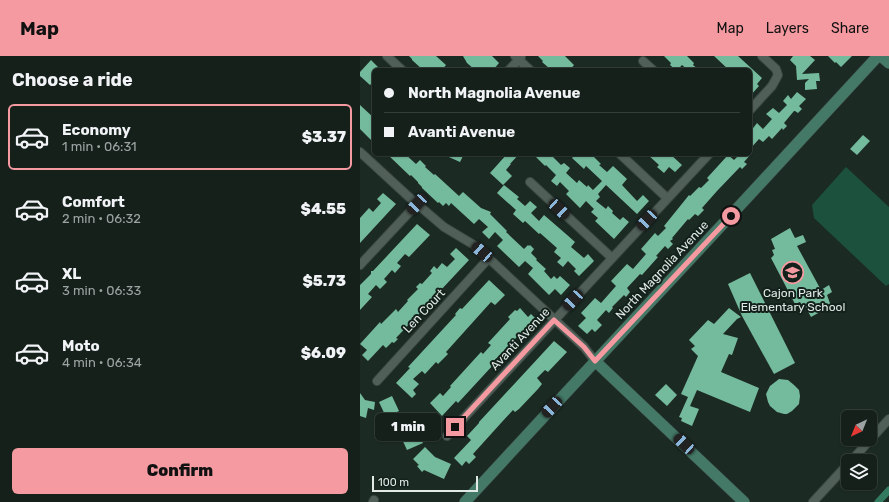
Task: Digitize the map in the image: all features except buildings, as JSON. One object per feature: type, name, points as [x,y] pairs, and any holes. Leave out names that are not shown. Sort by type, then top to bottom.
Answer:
[{"type":"main road","name":"North Magnolia Avenue","points":[[465,502],[878,56]]},
{"type":"main road","points":[[881,56],[889,63]]},
{"type":"main road","points":[[595,361],[744,502]]},
{"type":"street","points":[[387,56],[400,68]]},
{"type":"street","points":[[752,108],[772,86],[778,75],[776,69],[762,56]]},
{"type":"street","points":[[510,68],[518,57],[528,68]]},
{"type":"street","points":[[643,61],[651,68]]},
{"type":"street","points":[[360,152],[444,228],[474,245],[489,258],[584,347],[595,361]]},
{"type":"street","points":[[622,156],[667,198]]},
{"type":"street","name":"Avanti Avenue","points":[[447,436],[707,156]]},
{"type":"street","points":[[530,182],[612,258]]},
{"type":"street","points":[[360,265],[417,204]]},
{"type":"street","name":"Len Court","points":[[377,380],[489,258]]},
{"type":"street","points":[[856,454],[889,419]]},
{"type":"street","points":[[812,502],[841,471]]},
{"type":"green space","points":[[846,167],[889,207],[889,284],[886,286],[814,218],[812,205]]},
{"type":"waterway","points":[[878,502],[889,490]]},
{"type":"place","name":"Cajon Park Elementary School","points":[[793,272]]},
{"type":"route","points":[[455,427],[554,320],[584,347],[595,361],[731,216]]}]
